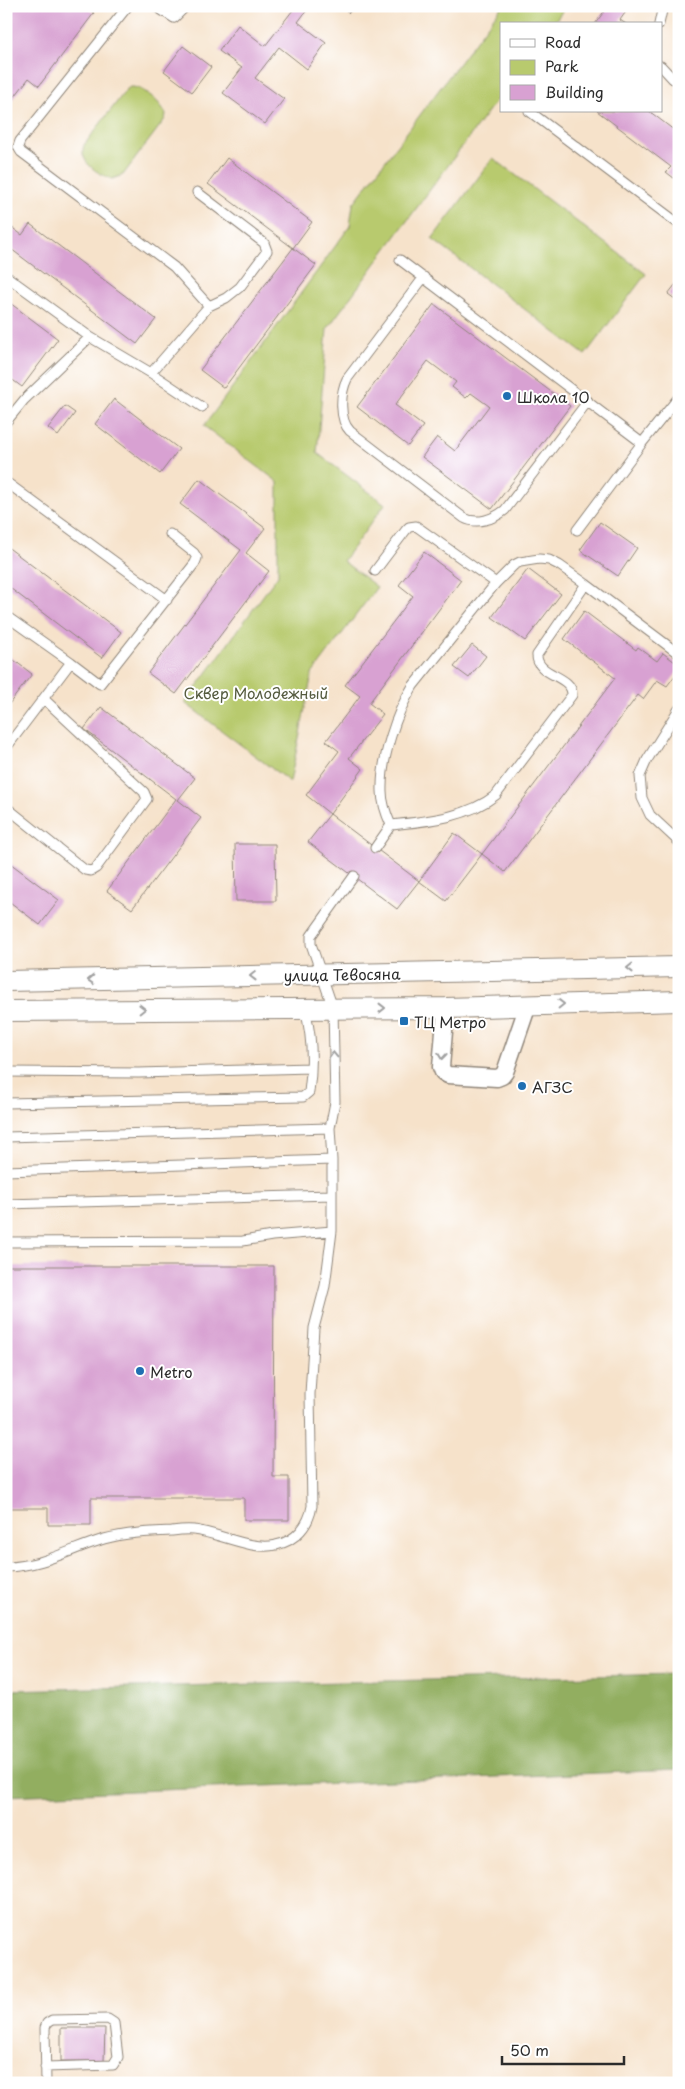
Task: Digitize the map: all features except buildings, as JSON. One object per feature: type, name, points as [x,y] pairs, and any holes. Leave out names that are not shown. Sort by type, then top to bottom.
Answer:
[{"type":"street","name":"улица Тевосяна","points":[[6,981],[679,967]]},
{"type":"street","points":[[6,1011],[446,1008],[679,1001]]},
{"type":"street","points":[[446,1008],[441,1067],[443,1072],[448,1075],[498,1078],[505,1072],[528,1005]]},
{"type":"lane","points":[[128,6],[20,141],[18,147],[21,152],[174,267],[209,306]]},
{"type":"lane","points":[[155,6],[174,18],[186,6]]},
{"type":"lane","points":[[659,22],[663,6]]},
{"type":"lane","points":[[662,67],[673,79]]},
{"type":"lane","points":[[530,112],[679,224]]},
{"type":"lane","points":[[150,373],[209,306],[226,298],[240,287],[266,254],[267,248],[264,243],[197,192]]},
{"type":"lane","points":[[400,260],[642,442]]},
{"type":"lane","points":[[6,276],[90,337],[202,407]]},
{"type":"lane","points":[[424,277],[346,379],[343,420],[350,431],[464,518],[480,521],[496,516],[505,510],[588,401]]},
{"type":"lane","points":[[6,422],[24,400],[90,337]]},
{"type":"lane","points":[[577,530],[642,442],[679,397]]},
{"type":"lane","points":[[6,482],[167,600]]},
{"type":"lane","points":[[375,571],[406,530],[409,527],[416,526],[496,583]]},
{"type":"lane","points":[[6,616],[100,684],[195,563],[197,558],[194,553],[170,534]]},
{"type":"lane","points":[[391,825],[384,809],[382,784],[395,724],[402,703],[413,686],[496,583],[514,565],[538,559],[549,560],[559,565],[679,654]]},
{"type":"lane","points":[[375,848],[391,825],[446,817],[474,809],[486,804],[496,795],[572,696],[569,685],[541,666],[538,655],[586,584]]},
{"type":"lane","points":[[6,748],[71,662]]},
{"type":"lane","points":[[6,807],[86,870],[91,871],[96,868],[147,799],[144,792],[44,699]]},
{"type":"lane","points":[[679,709],[647,760],[640,776],[642,798],[650,815],[679,842]]},
{"type":"lane","points":[[6,1567],[26,1567],[103,1539],[132,1533],[194,1529],[256,1545],[276,1546],[291,1539],[303,1528],[310,1518],[312,1506],[310,1394],[314,1328],[325,1286],[332,1231],[330,1128],[335,1102],[333,1008],[311,944],[311,936],[354,876]]},
{"type":"lane","points":[[6,1103],[299,1098],[307,1095],[309,1088],[310,1026],[305,1009]]},
{"type":"lane","points":[[6,1072],[139,1074],[310,1068]]},
{"type":"lane","points":[[6,1137],[330,1128]]},
{"type":"lane","points":[[6,1171],[332,1160]]},
{"type":"lane","points":[[6,1204],[332,1195]]},
{"type":"lane","points":[[6,1242],[243,1242],[272,1236],[332,1231]]},
{"type":"lane","points":[[45,2067],[113,2065],[118,2057],[114,2024],[108,2019],[49,2021],[45,2028],[45,2067],[46,2083]]},
{"type":"green space","name":"Сквер Молодежный","points":[[502,6],[566,6],[554,22],[500,22],[500,95],[327,329],[317,453],[385,504],[343,561],[377,587],[312,674],[290,782],[185,703],[278,575],[278,482],[204,426],[350,226],[353,204]]},
{"type":"green space","points":[[130,87],[146,92],[160,105],[166,114],[165,119],[123,175],[112,179],[95,171],[90,166],[84,157],[84,145]]},
{"type":"green space","points":[[493,158],[646,274],[585,355],[432,239]]},
{"type":"green space","points":[[676,1674],[679,1770],[6,1796],[6,1690]]},
{"type":"place","name":"Школа 10","points":[[507,396]]},
{"type":"place","name":"ТЦ Метро","points":[[404,1021]]},
{"type":"place","name":"АГЗС","points":[[522,1086]]},
{"type":"place","name":"Metro","points":[[140,1371]]}]
